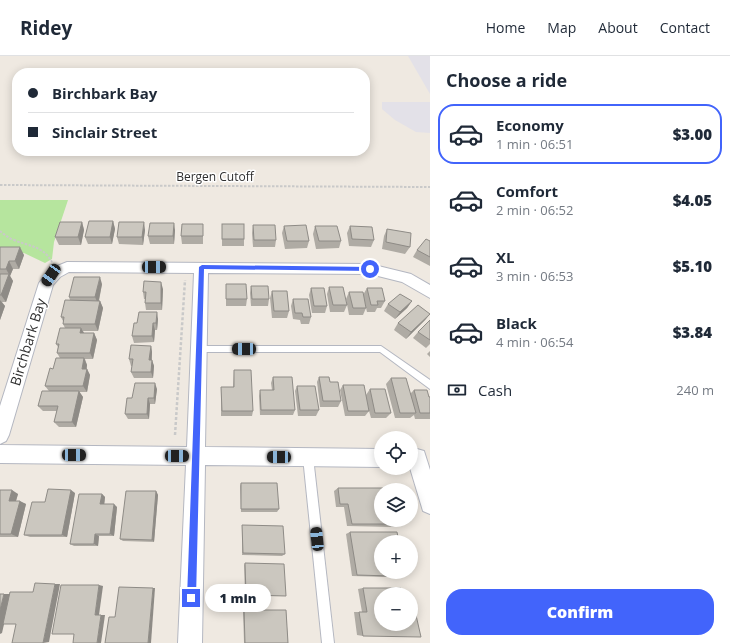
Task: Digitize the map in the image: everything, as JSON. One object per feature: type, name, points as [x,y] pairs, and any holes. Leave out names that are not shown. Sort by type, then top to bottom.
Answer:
[{"type":"street","points":[[58,270],[75,266],[370,269],[406,278],[430,292]]},
{"type":"street","points":[[190,643],[197,456],[198,349],[194,267]]},
{"type":"street","name":"Birchbark Bay","points":[[0,435],[46,282],[51,275],[58,270]]},
{"type":"street","points":[[0,454],[374,458]]},
{"type":"street","points":[[419,458],[430,504]]},
{"type":"lane","points":[[198,349],[381,349],[430,385]]},
{"type":"lane","points":[[308,457],[328,643]]},
{"type":"path","name":"Bergen Cutoff","points":[[0,185],[430,188]]},
{"type":"path","points":[[0,231],[11,240],[38,247],[45,251],[58,270]]},
{"type":"path","points":[[175,435],[194,267]]},
{"type":"shaded area","points":[[408,56],[430,56],[430,94]]},
{"type":"shaded area","points":[[382,102],[430,102],[430,133],[416,132],[395,120],[382,109]]},
{"type":"green space","points":[[0,200],[68,200],[54,242],[52,259],[45,263],[24,253],[0,253]]},
{"type":"building","points":[[89,221],[113,221],[110,237],[85,237]]},
{"type":"building","points":[[60,222],[82,222],[78,237],[55,237]]},
{"type":"building","points":[[119,222],[144,222],[142,237],[117,237]]},
{"type":"building","points":[[150,223],[174,223],[173,236],[148,236]]},
{"type":"building","points":[[182,224],[203,224],[203,236],[181,236]]},
{"type":"building","points":[[222,224],[244,224],[244,239],[222,239]]},
{"type":"building","points":[[253,225],[275,225],[276,240],[254,240]]},
{"type":"building","points":[[306,225],[309,241],[287,241],[284,226]]},
{"type":"building","points":[[315,226],[337,226],[341,241],[319,241]]},
{"type":"building","points":[[350,226],[372,227],[374,240],[352,239]]},
{"type":"building","points":[[387,229],[411,233],[410,247],[386,242]]},
{"type":"building","points":[[426,239],[430,241],[430,257],[417,250]]},
{"type":"building","points":[[0,247],[20,247],[15,261],[9,261],[6,269],[0,269]]},
{"type":"building","points":[[0,274],[9,274],[1,295],[0,295]]},
{"type":"building","points":[[74,277],[100,277],[95,297],[69,297]]},
{"type":"building","points":[[144,281],[161,282],[161,303],[145,303],[146,292],[143,292]]},
{"type":"building","points":[[226,284],[246,284],[247,299],[226,299]]},
{"type":"building","points":[[251,286],[268,286],[269,299],[252,299]]},
{"type":"building","points":[[329,287],[343,287],[347,305],[333,305]]},
{"type":"building","points":[[311,288],[324,288],[327,306],[314,306]]},
{"type":"building","points":[[367,288],[382,288],[385,301],[377,301],[378,305],[371,305]]},
{"type":"building","points":[[272,291],[287,291],[289,311],[274,311]]},
{"type":"building","points":[[349,292],[363,292],[366,308],[353,308]]},
{"type":"building","points":[[400,294],[412,301],[400,312],[388,304]]},
{"type":"building","points":[[293,299],[308,299],[311,317],[303,317],[302,313],[295,313]]},
{"type":"building","points":[[65,300],[100,301],[95,324],[63,324],[64,317],[61,317]]},
{"type":"building","points":[[418,305],[430,314],[411,332],[398,323]]},
{"type":"building","points":[[139,312],[157,312],[156,323],[153,323],[152,336],[132,336],[134,323],[137,323]]},
{"type":"building","points":[[430,320],[430,340],[418,332]]},
{"type":"building","points":[[60,328],[81,328],[80,333],[94,333],[90,353],[57,353],[59,344],[56,344]]},
{"type":"building","points":[[131,345],[151,346],[149,360],[152,360],[151,372],[131,372],[133,359],[129,359]]},
{"type":"building","points":[[56,358],[84,358],[82,369],[87,369],[83,386],[45,386],[50,368],[53,369]]},
{"type":"building","points":[[234,370],[251,370],[253,411],[222,411],[221,387],[234,387]]},
{"type":"building","points":[[273,377],[292,377],[295,410],[261,410],[260,390],[274,390]]},
{"type":"building","points":[[319,377],[329,377],[330,382],[338,382],[341,401],[323,401]]},
{"type":"building","points":[[391,378],[406,378],[416,413],[400,413]]},
{"type":"building","points":[[135,383],[155,383],[154,398],[148,398],[147,414],[125,414],[127,398],[132,398]]},
{"type":"building","points":[[343,385],[364,385],[369,411],[348,411]]},
{"type":"building","points":[[297,386],[315,386],[319,410],[300,410]]},
{"type":"building","points":[[370,389],[385,389],[391,413],[375,413]]},
{"type":"building","points":[[414,390],[427,390],[430,397],[430,413],[420,413]]},
{"type":"building","points":[[42,391],[79,391],[72,422],[54,422],[58,406],[38,406]]},
{"type":"building","points":[[241,483],[277,483],[279,509],[241,509]]},
{"type":"building","points":[[338,488],[374,488],[374,524],[352,524],[348,504],[340,504]]},
{"type":"building","points":[[48,489],[71,490],[62,535],[24,535],[32,502],[45,502]]},
{"type":"building","points":[[0,490],[12,490],[9,501],[20,501],[11,534],[0,534]]},
{"type":"building","points":[[126,491],[156,491],[152,540],[120,539]]},
{"type":"building","points":[[79,494],[102,494],[100,504],[114,504],[110,534],[95,534],[94,544],[70,544]]},
{"type":"building","points":[[242,525],[283,526],[285,554],[243,553]]},
{"type":"building","points":[[350,532],[397,532],[398,535],[374,535],[374,576],[357,575]]},
{"type":"building","points":[[245,563],[284,564],[286,596],[246,595]]},
{"type":"building","points":[[35,583],[55,584],[43,643],[12,643],[16,624],[3,624],[10,592],[33,592]]},
{"type":"building","points":[[61,585],[99,585],[95,615],[101,615],[97,643],[73,643],[74,634],[52,634]]},
{"type":"building","points":[[119,587],[153,588],[148,643],[105,643],[109,617],[115,617]]},
{"type":"building","points":[[363,588],[374,588],[374,631],[418,631],[418,624],[421,637],[363,636],[359,612],[367,612]]},
{"type":"building","points":[[0,594],[4,594],[0,610]]},
{"type":"building","points":[[244,610],[286,610],[288,643],[245,643]]},
{"type":"route","points":[[191,598],[197,435],[198,349],[202,267],[370,269]]}]
